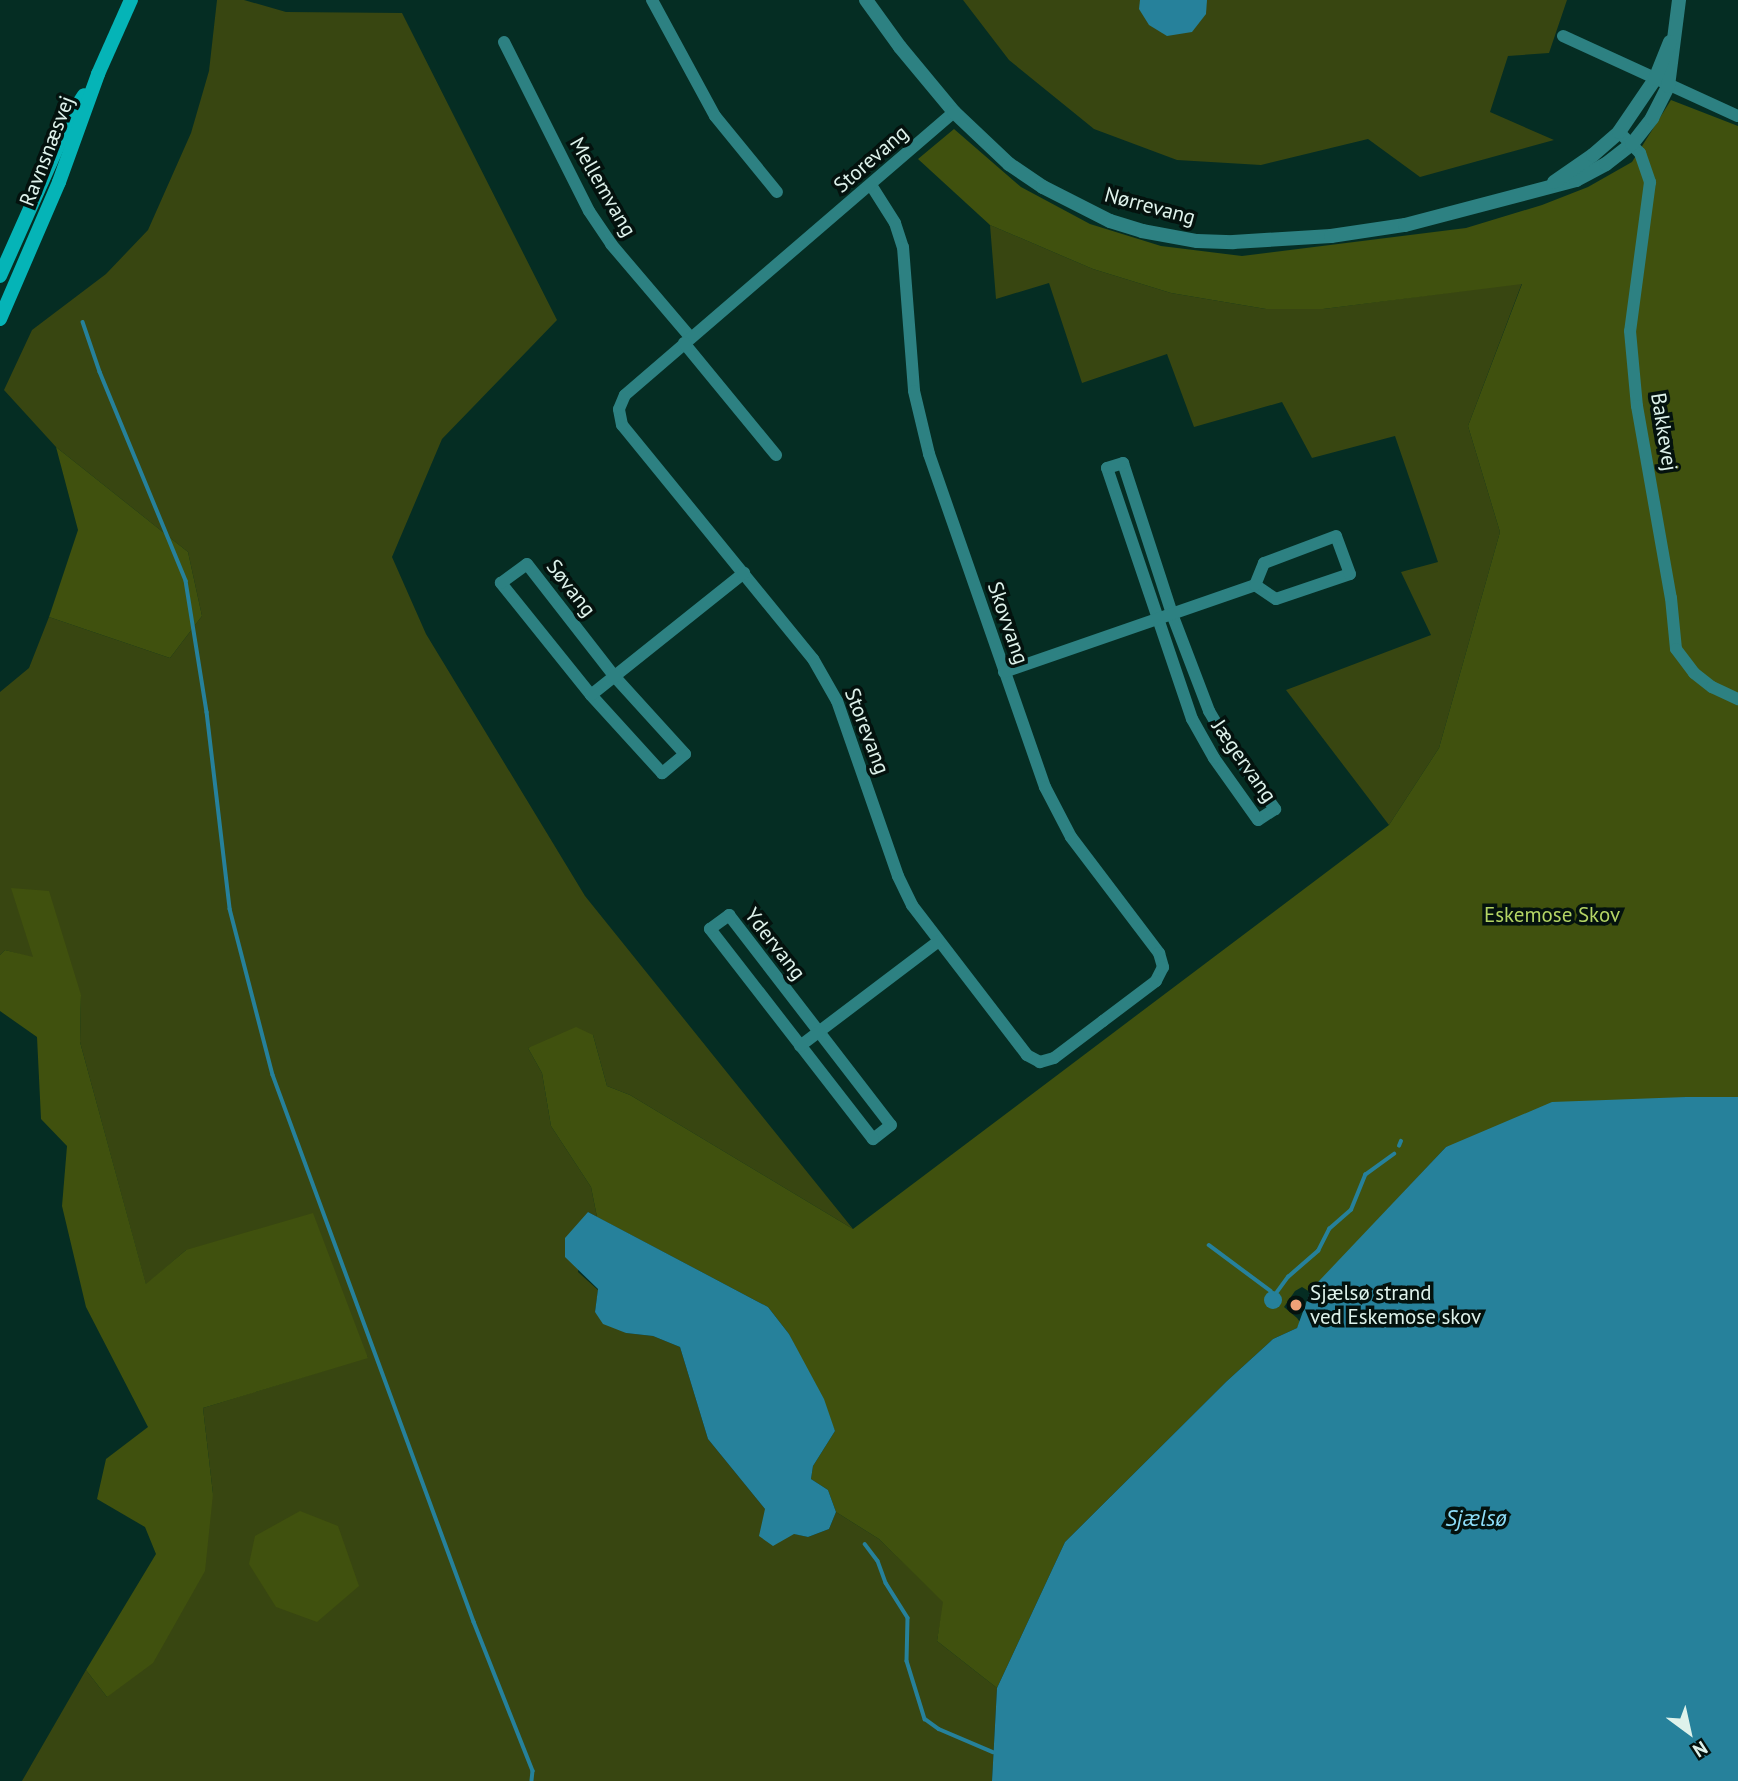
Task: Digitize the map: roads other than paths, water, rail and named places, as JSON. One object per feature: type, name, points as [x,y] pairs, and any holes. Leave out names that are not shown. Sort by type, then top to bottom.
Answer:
[{"type":"main road","name":"Ravnsnæsvej","points":[[0,319],[59,182],[98,74],[131,0]]},
{"type":"main road","name":"Ravnsnæsvej","points":[[0,276],[73,112],[98,74]]},
{"type":"street","points":[[652,0],[715,116],[777,192]]},
{"type":"street","name":"Nørrevang","points":[[866,0],[901,49],[954,112],[1009,164],[1055,195],[1110,221],[1197,241],[1287,240],[1370,231],[1490,204],[1576,180],[1606,164],[1632,144]]},
{"type":"street","points":[[1632,144],[1651,118],[1674,34],[1679,0]]},
{"type":"street","points":[[1563,36],[1738,116]]},
{"type":"street","name":"Mellemvang","points":[[504,42],[589,211],[611,244],[687,341]]},
{"type":"street","points":[[1619,132],[1661,83]]},
{"type":"street","name":"Storevang","points":[[954,112],[625,395],[619,409],[622,425],[813,659],[838,701],[898,876],[912,905],[1027,1055],[1040,1062],[1054,1058],[1103,1021]]},
{"type":"street","name":"Nørrevang","points":[[1547,187],[1593,155],[1619,132]]},
{"type":"street","name":"Bakkevej","points":[[1619,132],[1632,144],[1647,165],[1650,182],[1630,331],[1637,406],[1671,597],[1675,649],[1694,673],[1712,687],[1738,699]]},
{"type":"street","name":"Skovvang","points":[[871,185],[895,223],[903,247],[914,391],[929,454],[1045,787],[1071,837],[1161,960],[1163,967],[1156,981],[1103,1021]]},
{"type":"street","points":[[687,341],[775,455]]},
{"type":"street","name":"Jægervang","points":[[1123,463],[1172,614],[1209,711],[1230,747],[1275,808],[1258,820],[1214,758],[1192,719],[1157,620],[1107,468],[1123,463]]},
{"type":"street","points":[[1004,672],[1255,585],[1264,563],[1336,536],[1350,574],[1276,599],[1255,585]]},
{"type":"street","name":"Søvang","points":[[527,564],[615,677],[685,754],[662,773],[592,695],[501,583],[527,564]]},
{"type":"street","points":[[592,695],[744,573]]},
{"type":"street","name":"Ydervang","points":[[729,915],[818,1031],[891,1125],[873,1139],[710,929],[729,915]]},
{"type":"street","points":[[800,1046],[939,941]]},
{"type":"water","points":[[1140,0],[1207,0],[1206,14],[1192,32],[1167,36],[1149,25],[1139,9]]},
{"type":"water","name":"Sjælsø","points":[[1738,1097],[1738,1781],[992,1781],[997,1688],[1065,1542],[1227,1381],[1273,1339],[1297,1328],[1310,1292],[1319,1281],[1446,1147],[1552,1102]]},
{"type":"water","points":[[588,1212],[768,1307],[789,1334],[824,1399],[835,1431],[813,1466],[811,1479],[828,1490],[836,1512],[829,1529],[808,1537],[794,1534],[773,1546],[759,1536],[765,1509],[708,1439],[680,1347],[653,1336],[626,1333],[603,1324],[595,1312],[598,1289],[565,1257],[565,1238]]},
{"type":"water","points":[[1269,1291],[1277,1291],[1282,1300],[1280,1307],[1269,1309],[1264,1304],[1264,1296]]},
{"type":"waterway","points":[[83,322],[100,372],[186,581],[207,712],[230,909],[273,1075],[474,1622],[533,1771],[532,1780]]},
{"type":"waterway","points":[[1399,1146],[1401,1141]]},
{"type":"waterway","points":[[1277,1292],[1288,1277],[1318,1251],[1329,1229],[1351,1210],[1365,1175],[1394,1154]]},
{"type":"waterway","points":[[1209,1245],[1271,1291]]},
{"type":"waterway","points":[[865,1544],[878,1561],[886,1583],[908,1618],[907,1661],[925,1719],[939,1729],[993,1752]]},
{"type":"place","name":"Sjælsø strand ved Eskemose skov","points":[[1296,1305]]},
{"type":"park label","name":"Eskemose Skov","points":[[1552,915]]}]
